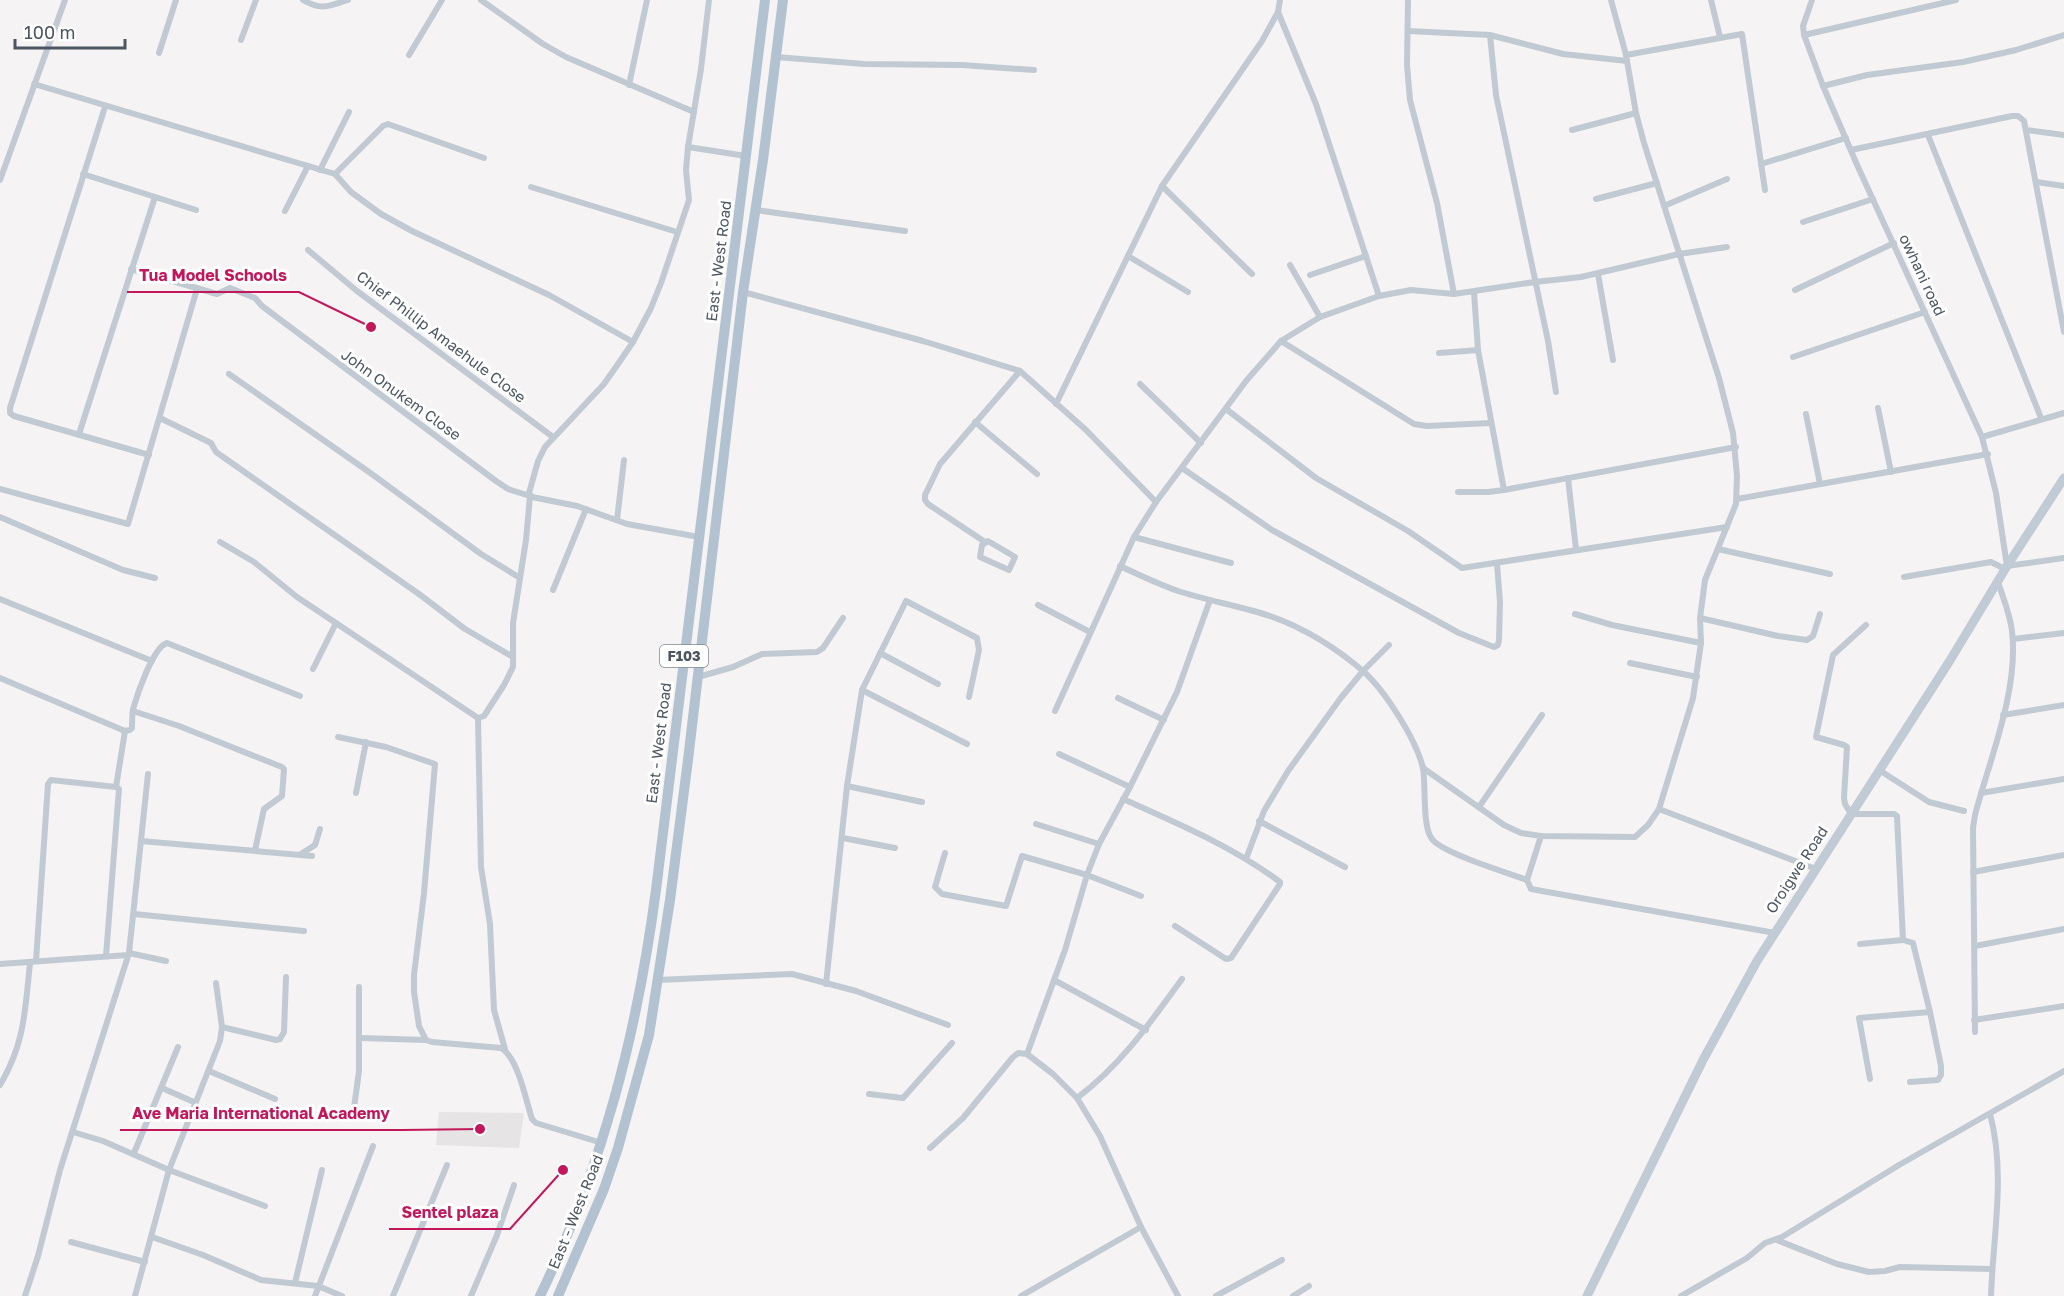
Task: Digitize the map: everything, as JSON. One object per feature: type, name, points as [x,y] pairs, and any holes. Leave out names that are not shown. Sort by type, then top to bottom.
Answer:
[{"type":"main road","name":"East - West Road","points":[[540,1296],[590,1180],[602,1143],[633,1032],[649,944],[765,0]]},
{"type":"main road","name":"East - West Road","points":[[558,1296],[586,1234],[618,1148],[649,1035],[678,841],[743,291],[756,210],[783,0]]},
{"type":"street","points":[[0,180],[65,0]]},
{"type":"street","points":[[159,53],[176,0]]},
{"type":"street","points":[[241,40],[256,0]]},
{"type":"street","points":[[303,0],[319,8],[348,0]]},
{"type":"street","points":[[410,55],[442,0]]},
{"type":"street","points":[[481,0],[556,51],[694,112]]},
{"type":"street","points":[[629,85],[647,0]]},
{"type":"street","points":[[478,718],[484,716],[513,667],[513,623],[530,496],[538,461],[553,437],[604,384],[633,342],[661,284],[689,200],[686,170],[688,147],[702,69],[709,0]]},
{"type":"street","points":[[1056,404],[1162,186],[1262,40],[1278,12],[1280,0]]},
{"type":"street","points":[[1407,0],[1407,65],[1410,100],[1437,203],[1454,294]]},
{"type":"street","points":[[1423,768],[1513,830],[1541,836],[1635,837],[1648,825],[1659,809],[1693,698],[1701,643],[1700,618],[1705,580],[1737,499],[1736,447],[1719,378],[1636,112],[1627,58],[1611,0]]},
{"type":"street","points":[[1711,0],[1720,37]]},
{"type":"street","points":[[1812,0],[1803,26],[1804,35],[1956,0]]},
{"type":"street","points":[[1278,12],[1316,104],[1379,296]]},
{"type":"street","points":[[1408,31],[1490,34],[1563,54],[1627,58],[1740,33],[1743,36],[1765,190]]},
{"type":"street","points":[[1490,34],[1496,95],[1548,341],[1556,392]]},
{"type":"street","points":[[1823,86],[1867,75],[1963,62],[2016,50],[2064,34]]},
{"type":"street","name":"owhani road","points":[[1804,35],[1851,150],[1982,437],[1996,493],[2006,568]]},
{"type":"street","points":[[776,57],[864,64],[962,65],[1034,70]]},
{"type":"street","points":[[34,84],[335,174],[365,204],[389,218],[549,295],[633,342]]},
{"type":"street","points":[[105,107],[10,413],[149,455]]},
{"type":"street","points":[[320,170],[349,112]]},
{"type":"street","points":[[1572,130],[1636,112]]},
{"type":"street","points":[[1851,150],[2012,116],[2022,118],[2064,332]]},
{"type":"street","points":[[335,174],[383,126],[388,124],[484,158]]},
{"type":"street","points":[[2026,130],[2064,135]]},
{"type":"street","points":[[1928,135],[2041,418]]},
{"type":"street","points":[[1761,164],[1846,138]]},
{"type":"street","points":[[688,147],[746,156]]},
{"type":"street","points":[[285,211],[308,166]]},
{"type":"street","points":[[83,174],[196,210]]},
{"type":"street","points":[[1664,206],[1727,179]]},
{"type":"street","points":[[2036,182],[2064,186]]},
{"type":"street","points":[[1596,199],[1657,183]]},
{"type":"street","points":[[1162,186],[1252,274]]},
{"type":"street","points":[[531,187],[677,232]]},
{"type":"street","points":[[79,434],[154,197]]},
{"type":"street","points":[[1803,222],[1873,199]]},
{"type":"street","points":[[756,210],[905,231]]},
{"type":"street","points":[[1795,290],[1893,243]]},
{"type":"street","points":[[1055,711],[1134,537],[1156,502],[1200,443],[1261,362],[1281,341],[1320,317],[1379,296],[1411,290],[1454,294],[1474,292],[1598,274],[1679,254],[1727,247]]},
{"type":"street","name":"Chief Phillip Amaehule Close","points":[[308,250],[553,437]]},
{"type":"street","points":[[1128,256],[1188,292]]},
{"type":"street","points":[[1310,275],[1366,256]]},
{"type":"street","points":[[1290,266],[1320,317]]},
{"type":"street","points":[[0,489],[128,524],[197,289],[131,269]]},
{"type":"street","points":[[1598,274],[1613,360]]},
{"type":"street","name":"John Onukem Close","points":[[197,289],[217,294],[230,288],[255,298],[261,306],[508,489],[586,509],[617,520],[699,537]]},
{"type":"street","points":[[743,291],[1020,371],[1086,430],[1156,502]]},
{"type":"street","points":[[1474,292],[1478,350],[1504,490]]},
{"type":"street","points":[[1793,357],[1925,312]]},
{"type":"street","points":[[1281,341],[1414,424],[1427,426],[1491,423]]},
{"type":"street","points":[[1439,353],[1478,350]]},
{"type":"street","points":[[985,542],[979,552],[980,557],[1009,570],[1015,557],[988,541],[985,542],[925,500],[929,485],[940,464],[1020,371]]},
{"type":"street","points":[[229,374],[378,478],[480,554],[520,578]]},
{"type":"street","points":[[1140,384],[1200,443]]},
{"type":"street","points":[[1878,408],[1891,472]]},
{"type":"street","points":[[1226,409],[1316,478],[1408,531],[1462,568],[1727,526]]},
{"type":"street","points":[[1982,437],[2064,412]]},
{"type":"street","points":[[1806,414],[1820,484]]},
{"type":"street","points":[[160,418],[211,443],[216,452],[419,594],[465,629],[513,657]]},
{"type":"street","points":[[975,422],[1037,474]]},
{"type":"street","points":[[1458,492],[1504,490],[1736,447]]},
{"type":"street","points":[[1737,499],[1988,454]]},
{"type":"street","points":[[617,520],[624,460]]},
{"type":"street","points":[[1182,468],[1272,530],[1459,633],[1494,647],[1498,645],[1499,621],[1497,564]]},
{"type":"street","points":[[1568,478],[1576,549]]},
{"type":"street","name":"Oroigwe Road","points":[[1587,1296],[1703,1060],[1775,933],[2064,478]]},
{"type":"street","points":[[554,590],[586,509]]},
{"type":"street","points":[[0,517],[123,570],[155,578]]},
{"type":"street","points":[[1134,537],[1231,563]]},
{"type":"street","points":[[220,542],[254,562],[297,597],[478,718]]},
{"type":"street","points":[[1718,549],[1830,574]]},
{"type":"street","points":[[1904,577],[1991,562],[2006,568],[2064,558]]},
{"type":"street","points":[[1120,567],[1155,582],[1210,600],[1270,616],[1291,625],[1349,660],[1382,692],[1405,727],[1423,768],[1425,804],[1433,841],[1465,858],[1527,880]]},
{"type":"street","points":[[1975,1032],[1973,828],[2003,715],[2012,670],[2013,639],[1998,582]]},
{"type":"street","points":[[0,599],[152,661]]},
{"type":"street","points":[[1026,1054],[1054,980],[1099,844],[1164,720],[1188,664],[1210,600]]},
{"type":"street","points":[[826,984],[847,786],[862,690],[906,601],[977,638],[979,650],[969,697]]},
{"type":"street","points":[[1038,605],[1090,632]]},
{"type":"street","points":[[1575,614],[1612,625],[1701,643]]},
{"type":"street","points":[[1700,618],[1807,640],[1813,636],[1820,614]]},
{"type":"street","points":[[697,677],[733,667],[762,654],[817,652],[823,648],[843,618]]},
{"type":"street","points":[[314,669],[336,623]]},
{"type":"street","points":[[1866,625],[1833,655],[1816,733],[1817,739],[1847,747],[1844,798],[1851,814],[1894,814],[1897,816],[1903,940]]},
{"type":"street","points":[[2013,639],[2064,633]]},
{"type":"street","points":[[0,678],[125,730],[132,728],[133,711],[152,661],[160,646],[166,643],[300,696]]},
{"type":"street","points":[[1246,859],[1271,798],[1308,742],[1362,671],[1389,645]]},
{"type":"street","points":[[880,652],[938,684]]},
{"type":"street","points":[[1630,663],[1697,677]]},
{"type":"street","points":[[862,690],[967,744]]},
{"type":"street","points":[[1118,698],[1164,720]]},
{"type":"street","points":[[2003,715],[2064,705]]},
{"type":"street","points":[[133,711],[179,726],[284,769],[282,796],[264,809],[255,850]]},
{"type":"street","points":[[1479,807],[1542,715]]},
{"type":"street","points":[[478,718],[481,867],[490,924],[495,1019],[505,1049],[514,1061],[532,1119],[536,1123],[602,1143]]},
{"type":"street","points":[[106,956],[119,793],[116,787],[125,730]]},
{"type":"street","points":[[338,737],[395,749],[435,764],[424,893],[414,975],[416,1012],[419,1026],[426,1040]]},
{"type":"street","points":[[356,793],[366,742]]},
{"type":"street","points":[[1059,754],[1130,787]]},
{"type":"street","points":[[1880,770],[1929,802],[1964,811]]},
{"type":"street","points":[[24,1296],[38,1256],[60,1170],[129,954],[148,774]]},
{"type":"street","points":[[1981,793],[2064,779]]},
{"type":"street","points":[[0,1085],[13,1062],[22,1035],[33,962],[48,781],[116,787]]},
{"type":"street","points":[[847,786],[922,802]]},
{"type":"street","points":[[1123,799],[1185,826],[1246,859],[1278,880],[1280,884],[1231,958],[1226,959],[1175,926]]},
{"type":"street","points":[[1659,809],[1816,869]]},
{"type":"street","points":[[1260,821],[1345,867]]},
{"type":"street","points":[[1036,824],[1099,844]]},
{"type":"street","points":[[300,854],[315,845],[320,829]]},
{"type":"street","points":[[1541,836],[1527,880],[1528,887],[1538,891],[1775,933]]},
{"type":"street","points":[[843,838],[895,848]]},
{"type":"street","points":[[141,841],[312,856]]},
{"type":"street","points":[[945,853],[935,887],[942,894],[1005,906],[1022,856],[1087,875],[1141,896]]},
{"type":"street","points":[[1973,872],[2064,855]]},
{"type":"street","points":[[134,914],[304,931]]},
{"type":"street","points":[[1975,946],[2064,929]]},
{"type":"street","points":[[1860,944],[1903,940],[1913,943],[1930,1012],[1941,1075],[1938,1080],[1934,1081],[1910,1082]]},
{"type":"street","points":[[0,964],[129,954],[166,961]]},
{"type":"street","points":[[658,981],[792,974],[856,991],[948,1025]]},
{"type":"street","points":[[222,1027],[280,1039],[284,1032],[286,977]]},
{"type":"street","points":[[1077,1098],[1101,1080],[1146,1030],[1182,979]]},
{"type":"street","points":[[1054,980],[1146,1030]]},
{"type":"street","points":[[135,1296],[170,1170],[220,1041],[222,1027],[216,983]]},
{"type":"street","points":[[354,1108],[359,1071],[359,987]]},
{"type":"street","points":[[1974,1020],[2064,1006]]},
{"type":"street","points":[[1870,1079],[1859,1018],[1930,1012]]},
{"type":"street","points":[[360,1038],[426,1040],[505,1049]]},
{"type":"street","points":[[869,1094],[903,1098],[952,1043]]},
{"type":"street","points":[[134,1154],[178,1047]]},
{"type":"street","points":[[930,1148],[963,1118],[1013,1057],[1018,1053],[1026,1054],[1062,1082],[1077,1098],[1100,1136],[1142,1227],[1178,1296]]},
{"type":"street","points":[[209,1071],[275,1099]]},
{"type":"street","points":[[1681,1296],[1747,1258],[1766,1243],[1777,1239],[1899,1165],[2064,1071]]},
{"type":"street","points":[[162,1088],[196,1103]]},
{"type":"street","points":[[1990,1114],[1995,1132],[1997,1154],[1997,1201],[1991,1296]]},
{"type":"street","points":[[73,1132],[265,1206]]},
{"type":"street","points":[[315,1296],[373,1146]]},
{"type":"street","points":[[393,1296],[447,1165]]},
{"type":"street","points":[[295,1283],[322,1170]]},
{"type":"street","points":[[471,1296],[497,1235],[514,1185]]},
{"type":"street","points":[[1021,1296],[1142,1227]]},
{"type":"street","points":[[152,1237],[257,1278],[318,1286],[342,1296]]},
{"type":"street","points":[[1777,1239],[1837,1264],[1869,1272],[1900,1267],[1992,1269]]},
{"type":"street","points":[[71,1242],[145,1262]]},
{"type":"street","points":[[1216,1296],[1282,1260]]},
{"type":"street","points":[[1293,1296],[1309,1286]]},
{"type":"shaded area","points":[[439,1112],[524,1113],[519,1148],[436,1145]]},
{"type":"place","name":"Tua Model Schools","points":[[371,327]]},
{"type":"place","name":"Ave Maria International Academy","points":[[480,1129]]},
{"type":"place","name":"Sentel plaza","points":[[563,1170]]}]
